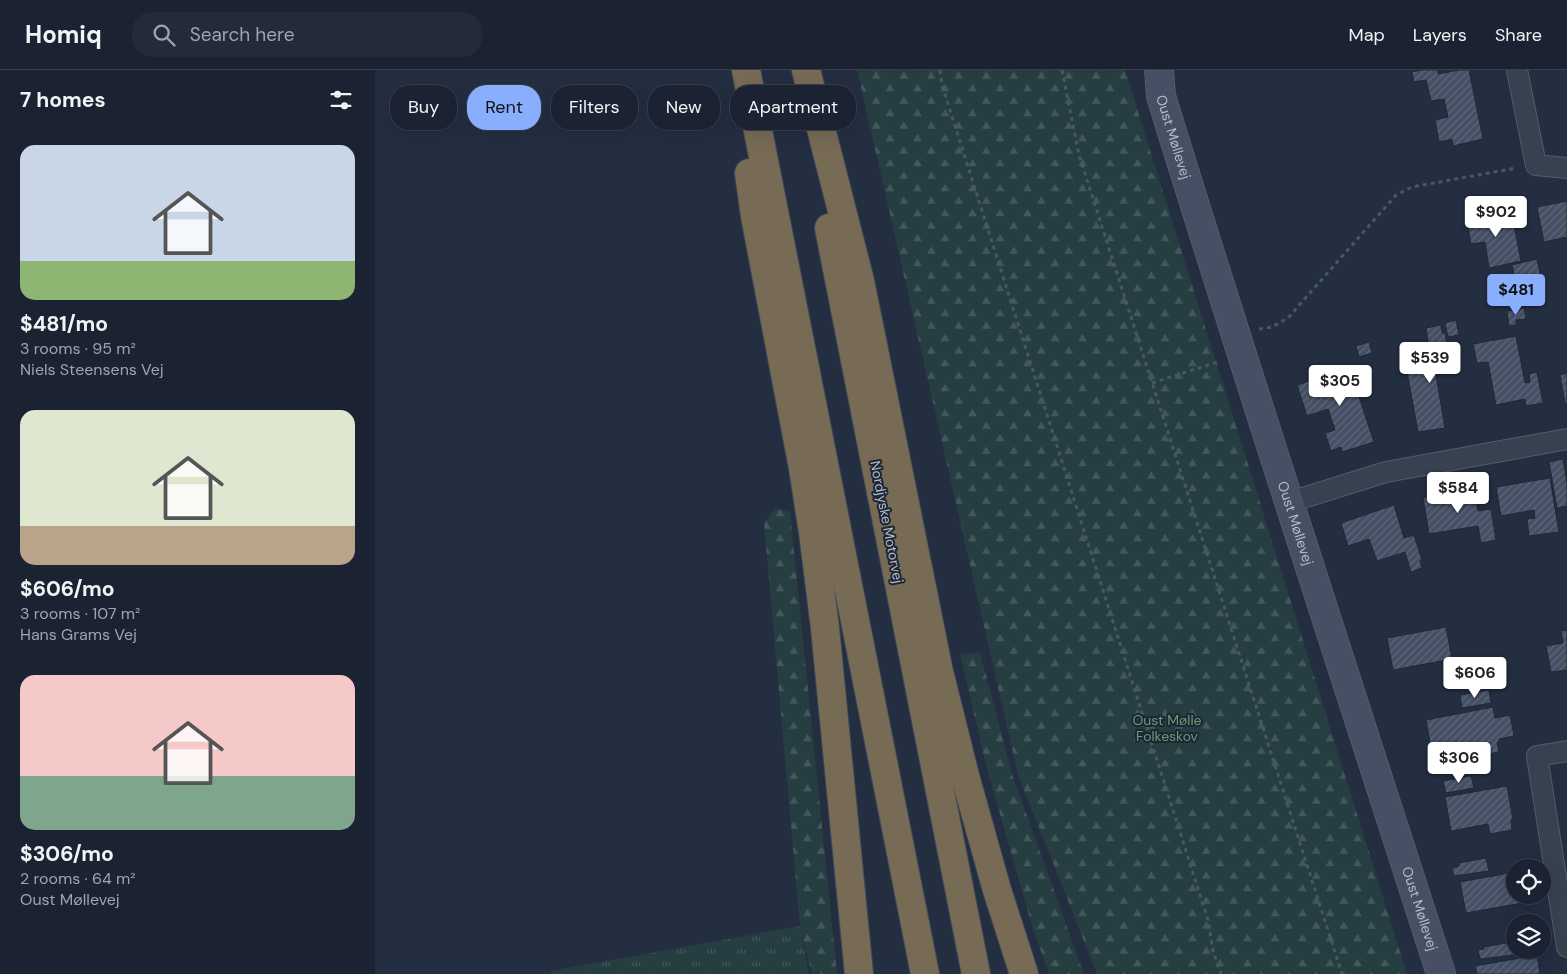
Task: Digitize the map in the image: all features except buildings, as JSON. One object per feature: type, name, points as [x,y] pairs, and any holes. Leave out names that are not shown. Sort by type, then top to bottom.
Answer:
[{"type":"highway","points":[[733,70],[755,216],[803,468],[811,523],[825,628],[859,974]]},
{"type":"highway","points":[[746,70],[925,974]]},
{"type":"highway","name":"Nordjyske Motorvej","points":[[797,70],[976,974]]},
{"type":"highway","points":[[806,70],[860,281],[939,672],[997,890],[1024,974]]},
{"type":"street","name":"Oust Møllevej","points":[[1159,70],[1161,96],[1238,344],[1441,974]]},
{"type":"street","points":[[1517,70],[1536,165],[1567,168]]},
{"type":"street","points":[[1290,502],[1386,472],[1567,439]]},
{"type":"street","points":[[1567,750],[1537,756],[1567,947]]},
{"type":"path","points":[[940,70],[942,85],[1208,920],[1213,951],[1221,974]]},
{"type":"path","points":[[1062,70],[1079,155],[1342,974]]},
{"type":"path","points":[[1152,382],[1238,344],[1288,318],[1396,194],[1412,187],[1536,165]]},
{"type":"green space","name":"Oust Mølle Folkeskov","points":[[857,70],[1125,70],[1407,974],[1097,974],[1018,775]]},
{"type":"green space","points":[[775,508],[790,512],[837,974],[812,974],[800,926],[764,523]]},
{"type":"green space","points":[[980,652],[1012,774],[1084,974],[1049,974],[1032,926],[986,765],[960,654]]},
{"type":"green space","points":[[800,926],[809,974],[551,974],[551,971]]}]
